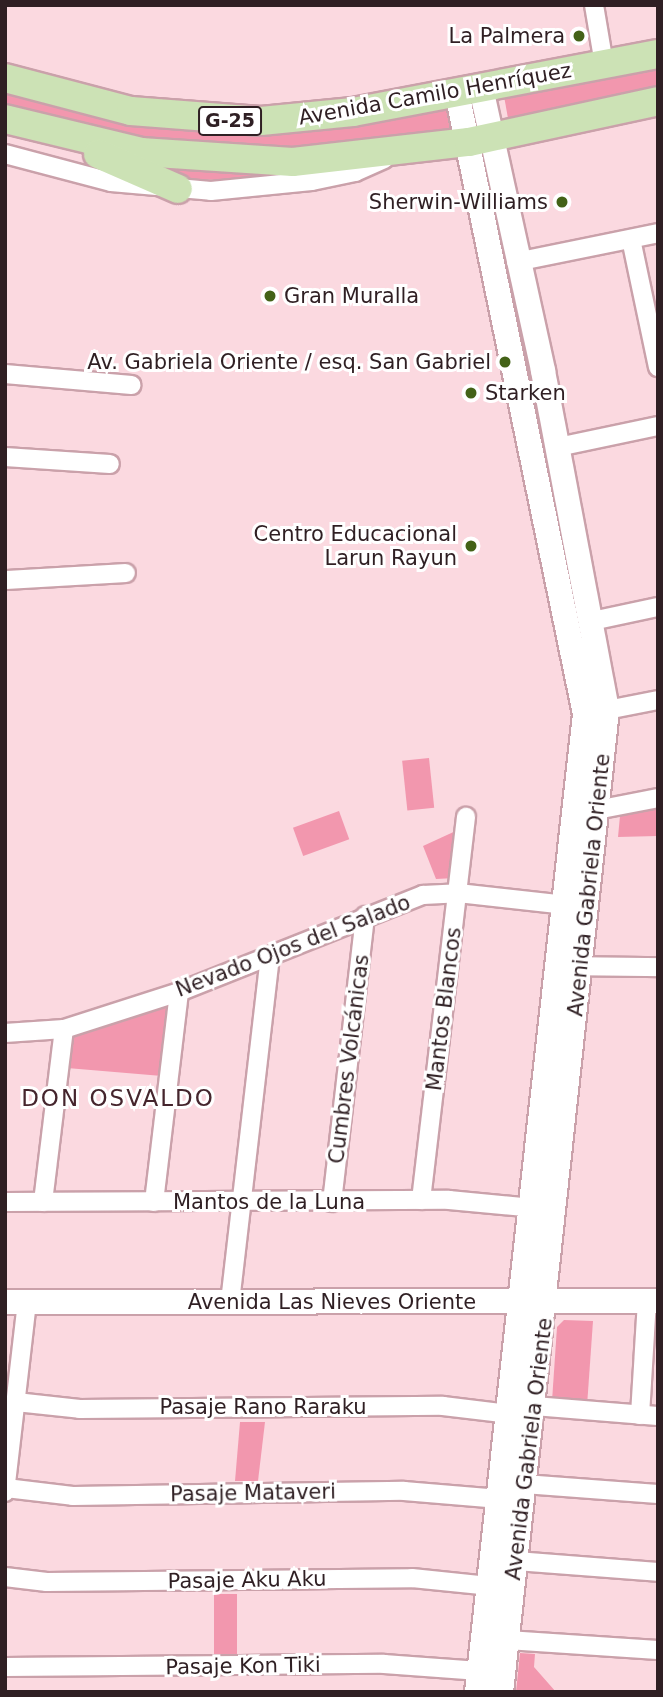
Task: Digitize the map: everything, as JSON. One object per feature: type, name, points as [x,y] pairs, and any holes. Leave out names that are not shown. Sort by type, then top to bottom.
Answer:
[{"type":"main road","name":"Avenida Camilo Henríquez","points":[[5,78],[121,110],[225,121],[325,116],[658,54]]},
{"type":"main road","name":"Avenida Gabriela Oriente","points":[[469,90],[583,696],[586,812]]},
{"type":"main road","name":"Avenida Camilo Henríquez","points":[[5,119],[61,136],[226,161],[319,161],[397,153],[480,140],[578,121],[658,101]]},
{"type":"main road","points":[[61,136],[178,189]]},
{"type":"main road","name":"Avenida Gabriela Oriente","points":[[478,1681],[509,1414],[534,1301],[586,812],[607,710],[558,447],[516,262],[480,140]]},
{"type":"main road","name":"Avenida Gabriela Oriente","points":[[500,1692],[534,1406],[533,1208],[568,965]]},
{"type":"main road","name":"Avenida Las Nieves Oriente","points":[[16,1302],[652,1301]]},
{"type":"street","points":[[594,5],[604,64]]},
{"type":"street","name":"Avenida Camilo Henríquez","points":[[578,121],[658,114]]},
{"type":"street","name":"Avenida Camilo Henríquez","points":[[5,154],[92,178],[178,189],[246,190],[355,172],[397,153]]},
{"type":"street","points":[[516,262],[658,233]]},
{"type":"street","points":[[631,239],[654,327],[658,367]]},
{"type":"street","points":[[5,374],[132,385]]},
{"type":"street","points":[[558,447],[658,426]]},
{"type":"street","points":[[5,457],[110,464]]},
{"type":"street","points":[[5,579],[126,573]]},
{"type":"street","points":[[592,621],[658,607]]},
{"type":"street","points":[[607,710],[658,700]]},
{"type":"street","points":[[586,812],[658,798]]},
{"type":"street","name":"Mantos Blancos","points":[[421,1200],[466,817]]},
{"type":"street","name":"Nevado Ojos del Salado","points":[[5,1033],[64,1029],[179,992],[423,895],[458,893],[575,906]]},
{"type":"street","name":"Cumbres Volcánicas","points":[[332,1202],[365,916]]},
{"type":"street","points":[[230,1302],[270,956]]},
{"type":"street","points":[[568,965],[658,967]]},
{"type":"street","points":[[154,1202],[179,992]]},
{"type":"street","points":[[43,1202],[64,1029]]},
{"type":"street","name":"Mantos de la Luna","points":[[5,1202],[421,1200],[533,1208]]},
{"type":"street","points":[[534,1406],[649,1415],[652,1301]]},
{"type":"street","points":[[5,1490],[12,1411],[16,1302]]},
{"type":"street","name":"Pasaje Rano Raraku","points":[[12,1411],[443,1406],[509,1414]]},
{"type":"street","points":[[524,1484],[658,1494]]},
{"type":"street","name":"Pasaje Mataveri","points":[[5,1490],[73,1496],[404,1491],[500,1499]]},
{"type":"street","points":[[516,1561],[658,1572]]},
{"type":"street","name":"Pasaje Aku Aku","points":[[5,1577],[47,1582],[412,1578],[489,1586]]},
{"type":"street","points":[[507,1640],[658,1650]]},
{"type":"street","name":"Pasaje Kon Tiki","points":[[5,1667],[384,1664],[478,1681]]},
{"type":"shaded area","points":[[658,65],[658,88],[509,124],[504,96]]},
{"type":"shaded area","points":[[5,84],[170,125],[449,102],[455,134],[315,153],[224,152],[121,136],[5,108]]},
{"type":"shaded area","points":[[139,167],[319,169],[286,178],[221,180],[171,179]]},
{"type":"shaded area","points":[[429,758],[434,808],[407,811],[402,761]]},
{"type":"shaded area","points":[[657,809],[657,836],[618,837],[620,816]]},
{"type":"shaded area","points":[[339,811],[349,839],[303,856],[293,828]]},
{"type":"shaded area","points":[[460,829],[455,878],[436,879],[423,846]]},
{"type":"shaded area","points":[[171,1005],[162,1076],[67,1068],[70,1037]]},
{"type":"shaded area","points":[[564,1320],[593,1321],[587,1406],[552,1401],[557,1327]]},
{"type":"shaded area","points":[[240,1422],[265,1422],[258,1481],[235,1481]]},
{"type":"shaded area","points":[[214,1594],[237,1594],[237,1661],[214,1661]]},
{"type":"shaded area","points":[[520,1653],[535,1654],[534,1667],[556,1692],[516,1692]]},
{"type":"place","name":"La Palmera","points":[[579,36]]},
{"type":"place","name":"Sherwin-Williams","points":[[562,202]]},
{"type":"place","name":"Gran Muralla","points":[[270,296]]},
{"type":"place","name":"Av. Gabriela Oriente / esq. San Gabriel","points":[[505,362]]},
{"type":"place","name":"Starken","points":[[471,393]]},
{"type":"place","name":"Centro Educacional Larun Rayun","points":[[471,546]]},
{"type":"district","name":"DON OSVALDO","points":[[118,1098]]}]
